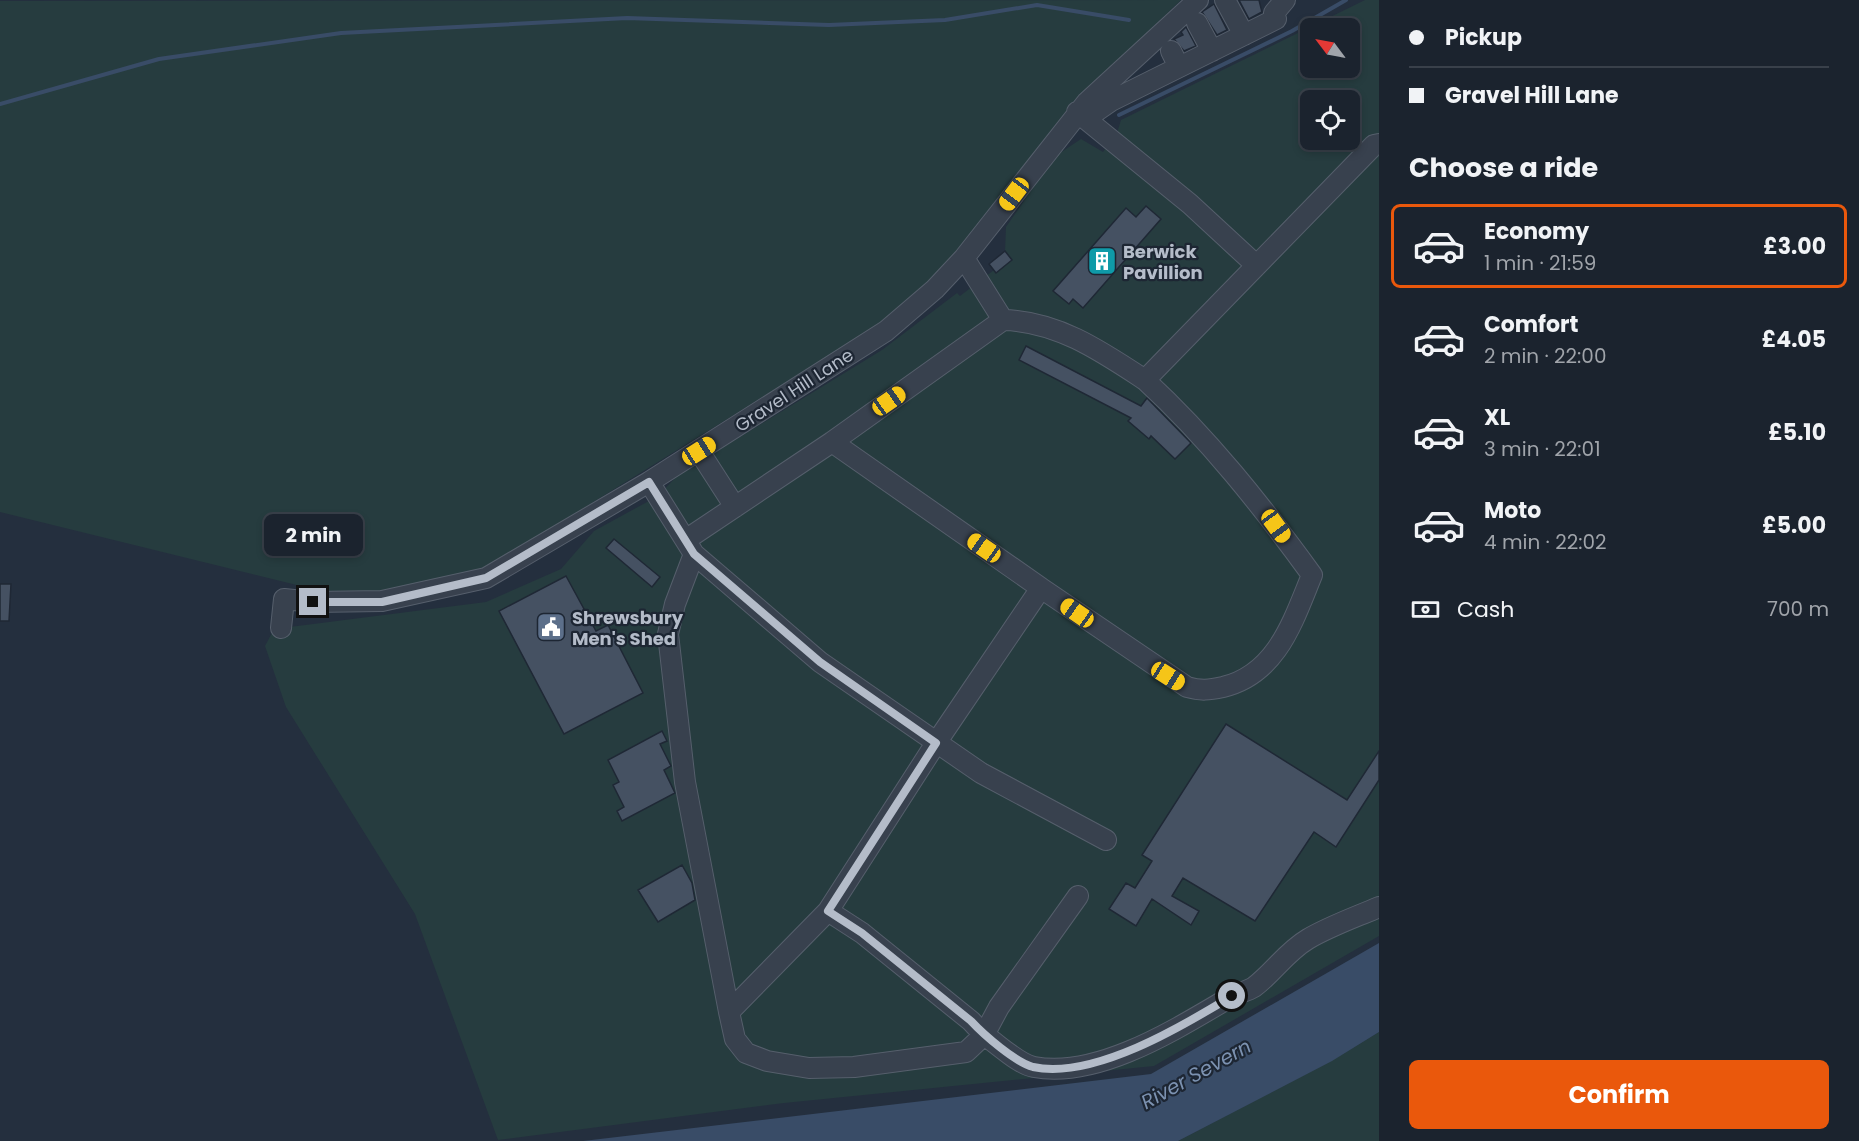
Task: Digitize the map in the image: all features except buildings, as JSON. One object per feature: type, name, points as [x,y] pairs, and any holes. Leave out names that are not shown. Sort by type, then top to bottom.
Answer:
[{"type":"street","name":"Gravel Hill Lane","points":[[281,628],[284,599],[313,602],[382,602],[486,578],[649,482],[886,331],[935,289],[964,258],[1081,116],[1198,0]]},
{"type":"street","points":[[1226,0],[1244,35]]},
{"type":"street","points":[[1256,265],[1190,204],[1081,116],[1111,101],[1175,59],[1212,51],[1276,19],[1275,4]]},
{"type":"street","points":[[1197,23],[1212,51]]},
{"type":"street","points":[[1145,380],[1374,145],[1379,144]]},
{"type":"street","points":[[964,258],[1003,320]]},
{"type":"street","points":[[831,442],[1168,676],[1187,687],[1203,692],[1238,683],[1268,663],[1288,632],[1312,575],[1264,509],[1179,411],[1145,380],[1073,336],[1029,320],[1003,320],[735,507],[691,547],[668,634],[686,782],[735,1039],[746,1053],[767,1061],[809,1068],[854,1067],[966,1052],[984,1035],[999,1007],[1078,896]]},
{"type":"street","points":[[699,451],[735,507]]},
{"type":"street","points":[[649,482],[691,547],[820,662],[981,773],[1106,840]]},
{"type":"street","points":[[729,1012],[828,911],[936,743],[1041,588]]},
{"type":"street","points":[[828,911],[871,940],[971,1021],[984,1035],[1031,1066],[1056,1070],[1084,1066],[1146,1044],[1232,996],[1251,989],[1276,970],[1287,954],[1309,938],[1379,907]]},
{"type":"green space","points":[[1181,0],[1066,111],[955,258],[905,309],[482,571],[377,596],[313,589],[0,512],[0,1]]},
{"type":"green space","points":[[1365,0],[1379,0],[1379,936],[1154,1066],[784,1103],[498,1140],[415,914],[286,707],[265,646],[274,629],[486,602],[561,569],[594,531],[658,496],[678,475],[882,350],[957,293],[960,296],[994,270],[996,272],[1011,261],[1005,251],[1006,227],[1054,157],[1081,139],[1103,152],[1117,133],[1121,120],[1300,32],[1300,78],[1360,78],[1360,18],[1328,18]]},
{"type":"green space","points":[[1379,1032],[1379,1141],[1178,1141],[1331,1061]]},
{"type":"water","name":"River Severn","points":[[1379,943],[1379,1032],[1332,1061],[1178,1141],[583,1141],[1151,1074]]},
{"type":"waterway","points":[[1119,115],[1292,31],[1346,0]]},
{"type":"waterway","points":[[0,104],[159,59],[341,33],[627,18],[829,25],[945,20],[1037,5],[1129,20]]},
{"type":"place","name":"Berwick Pavillion","points":[[1102,261]]},
{"type":"place","name":"Shrewsbury Men's Shed","points":[[551,627]]},
{"type":"route","points":[[313,602],[382,602],[486,578],[649,482],[687,539],[694,554],[820,662],[936,743],[828,911],[862,933],[971,1021],[984,1035],[1031,1066],[1056,1070],[1084,1066],[1146,1044],[1232,996]]}]
